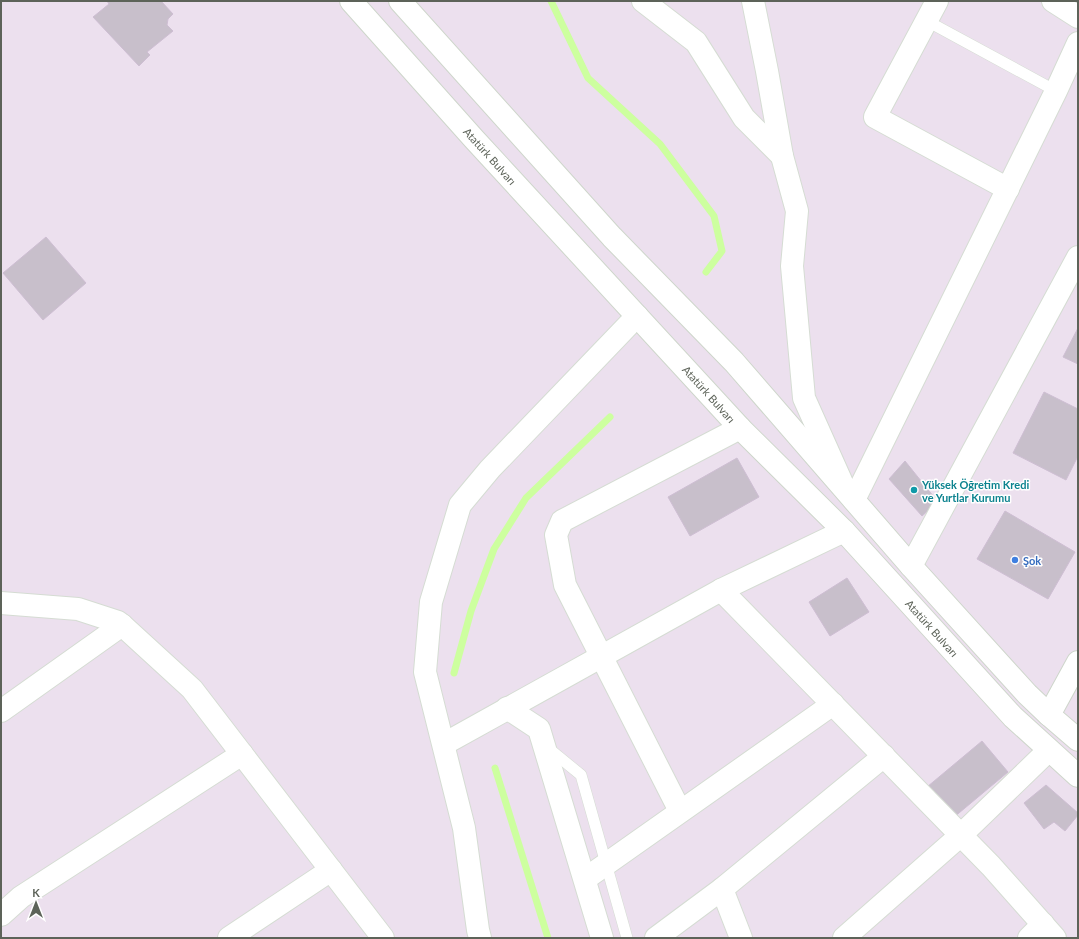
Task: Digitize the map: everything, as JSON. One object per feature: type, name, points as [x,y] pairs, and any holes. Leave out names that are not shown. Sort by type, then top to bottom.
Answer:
[{"type":"street","name":"Atatürk Bulvarı","points":[[351,1],[474,139],[740,428],[844,531],[1013,717],[1078,776]]},
{"type":"street","points":[[400,1],[612,237],[734,362],[911,566],[1027,694],[1078,740]]},
{"type":"street","points":[[643,1],[696,42],[744,118],[782,156]]},
{"type":"street","points":[[753,1],[782,156],[797,211],[792,266],[804,398],[850,496]]},
{"type":"street","points":[[938,1],[875,117],[1008,189]]},
{"type":"street","points":[[1053,1],[1078,17]]},
{"type":"street","points":[[850,496],[1008,189],[1078,43]]},
{"type":"street","points":[[911,566],[1078,257]]},
{"type":"street","points":[[480,938],[464,828],[425,672],[431,602],[460,505],[490,469],[637,316]]},
{"type":"street","points":[[680,811],[565,585],[556,534],[562,521],[740,428]]},
{"type":"street","points":[[444,744],[601,655],[722,590],[844,531]]},
{"type":"street","points":[[722,590],[991,866],[1042,933]]},
{"type":"street","points":[[1,603],[78,609],[118,622],[122,625],[192,689],[383,938]]},
{"type":"street","points":[[1,710],[122,625]]},
{"type":"street","points":[[1049,715],[1078,662]]},
{"type":"street","points":[[585,879],[833,704]]},
{"type":"street","points":[[507,708],[539,729],[602,938]]},
{"type":"street","points":[[844,938],[961,835],[1049,750]]},
{"type":"street","points":[[1,915],[21,897],[242,754]]},
{"type":"street","points":[[656,938],[722,889],[884,756]]},
{"type":"street","points":[[229,938],[331,870]]},
{"type":"street","points":[[722,889],[741,938]]},
{"type":"lane","points":[[927,21],[1056,91]]},
{"type":"lane","points":[[543,744],[581,775],[627,938]]},
{"type":"building","points":[[107,1],[161,1],[173,14],[168,19],[167,25],[173,31],[147,52],[150,55],[139,66],[93,17],[109,4]]},
{"type":"building","points":[[46,237],[86,283],[43,320],[3,273]]},
{"type":"building","points":[[1078,328],[1078,364],[1063,357]]},
{"type":"building","points":[[1044,392],[1078,409],[1078,456],[1066,480],[1013,453]]},
{"type":"building","points":[[737,458],[759,497],[690,536],[668,497]]},
{"type":"building","name":"Yüksek Öğretim Kredi ve Yurtlar Kurumu","points":[[905,461],[938,502],[922,516],[889,479]]},
{"type":"building","points":[[1005,511],[1075,552],[1048,599],[977,559]]},
{"type":"building","points":[[847,578],[869,612],[830,636],[809,602]]},
{"type":"building","points":[[982,741],[1008,772],[953,818],[927,787]]},
{"type":"building","points":[[1046,785],[1078,813],[1065,831],[1054,822],[1044,829],[1024,803]]},
{"type":"waterway","points":[[551,1],[588,78],[660,144],[714,216],[722,251],[706,272]]},
{"type":"waterway","points":[[454,673],[471,611],[494,549],[526,498],[610,417]]},
{"type":"waterway","points":[[495,768],[548,938]]},
{"type":"place","name":"Yüksek Öğretim Kredi ve Yurtlar Kurumu","points":[[914,490]]},
{"type":"place","name":"Şok","points":[[1015,560]]}]
